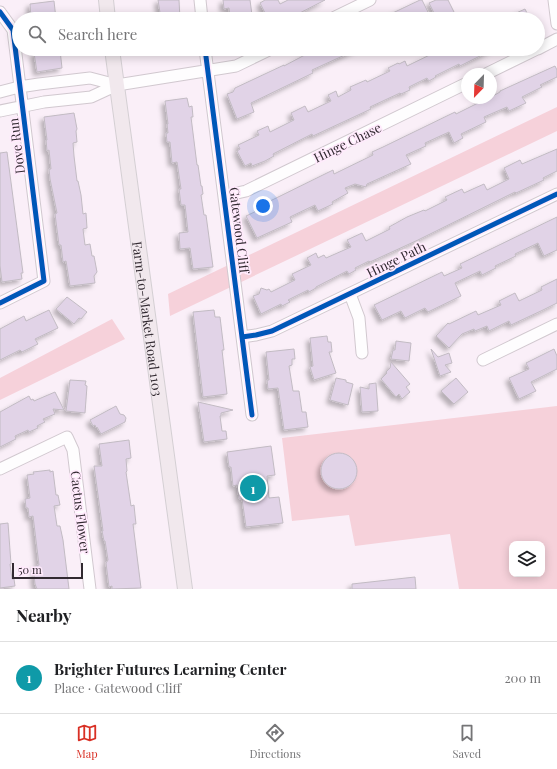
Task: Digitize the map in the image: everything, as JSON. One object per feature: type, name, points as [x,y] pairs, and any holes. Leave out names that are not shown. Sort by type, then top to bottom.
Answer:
[{"type":"main road","points":[[106,0],[107,12]]},
{"type":"main road","name":"Farm-to-Market Road 1103","points":[[113,56],[184,589]]},
{"type":"street","points":[[200,0],[201,12]]},
{"type":"street","points":[[345,12],[370,0]]},
{"type":"street","points":[[554,0],[557,24]]},
{"type":"street","name":"Dove Run","points":[[0,12],[12,29]]},
{"type":"street","points":[[545,45],[557,39]]},
{"type":"street","name":"Dove Run","points":[[0,302],[44,281],[16,56]]},
{"type":"street","name":"Gatewood Cliff","points":[[206,56],[252,415]]},
{"type":"street","points":[[0,111],[23,106],[91,97],[117,85],[236,66],[257,56]]},
{"type":"street","points":[[497,69],[523,56]]},
{"type":"street","points":[[0,92],[19,87],[90,78],[117,85]]},
{"type":"street","name":"Hinge Chase","points":[[224,196],[246,191],[461,86]]},
{"type":"street","name":"Hinge Path","points":[[242,337],[272,331],[557,194]]},
{"type":"street","points":[[350,294],[359,318],[362,353]]},
{"type":"street","points":[[483,360],[557,324]]},
{"type":"street","name":"Cactus Flower","points":[[0,469],[67,437],[73,450],[90,589]]},
{"type":"shaded area","points":[[557,107],[557,131],[170,316],[168,294]]},
{"type":"shaded area","points":[[112,319],[125,339],[0,400],[0,378]]},
{"type":"shaded area","points":[[557,406],[557,589],[459,589],[450,534],[355,546],[349,515],[292,521],[282,438]]},
{"type":"building","points":[[158,0],[179,0],[180,12],[160,12]]},
{"type":"building","points":[[223,0],[250,0],[252,12],[229,12],[229,8],[224,9]]},
{"type":"building","points":[[265,0],[278,0],[280,4],[288,0],[325,0],[302,12],[264,12],[260,3]]},
{"type":"building","points":[[422,0],[428,12],[395,12]]},
{"type":"building","points":[[436,0],[448,0],[454,12],[434,12],[429,3]]},
{"type":"building","points":[[54,1],[55,12],[31,12],[30,4]]},
{"type":"building","points":[[525,9],[526,12],[518,12]]},
{"type":"building","points":[[34,56],[61,56],[62,68],[37,72]]},
{"type":"building","points":[[303,56],[343,56],[312,70],[313,73],[251,103],[254,112],[237,119],[227,94],[233,92],[235,88]]},
{"type":"building","points":[[428,56],[480,56],[460,66],[459,64],[435,76],[436,77],[429,81],[427,78],[409,87],[410,90],[370,107],[371,109],[313,136],[312,134],[273,154],[274,156],[265,161],[252,166],[251,163],[245,166],[237,151],[240,149],[238,145],[259,135],[257,131],[268,126],[270,132],[294,120],[291,113],[305,106],[308,112],[331,101],[328,95],[336,91],[338,97],[351,90],[350,87],[366,80],[367,82],[390,71],[388,68],[398,63],[399,64],[405,61],[407,66]]},
{"type":"building","points":[[555,66],[557,70],[557,77],[540,85],[542,87],[522,97],[526,103],[509,111],[507,107],[484,117],[486,122],[461,134],[463,138],[454,143],[449,132],[425,143],[426,146],[406,155],[411,164],[367,184],[366,187],[355,184],[345,188],[348,193],[332,202],[333,204],[318,211],[315,205],[290,217],[292,222],[257,238],[246,216],[265,207],[264,204],[333,170],[334,174],[373,155],[372,152],[455,112],[456,114],[476,104],[497,104],[497,94]]},
{"type":"building","points":[[187,98],[189,107],[192,106],[193,117],[191,117],[197,165],[202,186],[203,194],[201,195],[204,215],[206,215],[213,267],[193,269],[190,248],[180,249],[179,233],[188,232],[185,205],[181,205],[179,189],[181,189],[177,162],[172,163],[170,142],[167,142],[166,133],[168,133],[168,124],[165,101]]},
{"type":"building","points":[[74,113],[77,129],[77,142],[73,143],[77,181],[81,195],[83,214],[86,213],[87,228],[83,229],[85,245],[90,244],[97,272],[94,276],[95,283],[70,286],[66,261],[63,262],[61,245],[59,245],[55,214],[57,213],[50,179],[49,169],[51,169],[49,150],[47,151],[44,117]]},
{"type":"building","points":[[557,149],[557,171],[543,178],[544,180],[516,193],[515,192],[418,240],[370,262],[369,261],[355,268],[356,270],[349,274],[347,271],[309,292],[308,290],[288,300],[290,302],[282,306],[281,304],[261,314],[253,296],[259,294],[261,288],[267,290],[269,289],[271,292],[295,280],[292,274],[311,265],[307,258],[316,253],[318,258],[324,255],[326,258],[351,247],[347,240],[362,233],[366,241],[390,229],[389,227],[407,217],[424,210],[425,211],[447,200],[445,197],[462,189],[464,193],[484,184],[487,190],[509,179],[504,168],[520,160],[522,164]]},
{"type":"building","points":[[7,152],[23,273],[21,273],[22,279],[2,282],[0,266],[0,153]]},
{"type":"building","points":[[557,217],[557,250],[544,256],[538,243],[515,254],[516,256],[495,266],[496,268],[482,275],[480,271],[455,283],[461,296],[428,312],[425,308],[405,318],[401,311],[382,320],[374,305],[442,272],[444,276],[462,268],[460,264]]},
{"type":"building","points":[[557,279],[557,303],[543,310],[511,325],[509,321],[489,331],[487,326],[475,331],[474,329],[462,334],[449,348],[436,336],[448,323],[449,324],[476,311],[478,315],[501,305],[499,301],[515,293],[519,301],[542,290],[541,287]]},
{"type":"building","points":[[67,297],[87,312],[74,324],[56,309]]},
{"type":"building","points":[[49,310],[58,328],[35,339],[38,344],[22,352],[20,350],[0,360],[0,329],[24,316],[26,321]]},
{"type":"building","points":[[214,310],[215,317],[220,317],[227,394],[203,397],[193,312]]},
{"type":"building","points":[[327,336],[328,342],[331,342],[332,352],[329,352],[336,373],[314,380],[310,367],[313,366],[310,338]]},
{"type":"building","points":[[396,341],[411,343],[409,361],[391,359],[393,350],[395,350]]},
{"type":"building","points":[[294,349],[295,359],[292,359],[292,365],[289,366],[293,391],[299,391],[302,412],[306,412],[308,427],[284,430],[278,388],[268,389],[267,380],[269,380],[266,352]]},
{"type":"building","points":[[431,349],[438,357],[449,353],[452,363],[445,365],[451,372],[440,376]]},
{"type":"building","points":[[554,349],[557,356],[557,369],[531,382],[536,391],[519,399],[509,378],[529,369],[526,363]]},
{"type":"building","points":[[391,362],[410,384],[406,387],[410,392],[402,399],[399,394],[396,397],[381,379],[390,368]]},
{"type":"building","points":[[336,378],[346,380],[346,382],[353,384],[348,405],[330,400]]},
{"type":"building","points":[[456,378],[468,392],[454,404],[441,391]]},
{"type":"building","points":[[70,380],[86,381],[85,413],[66,411]]},
{"type":"building","points":[[376,383],[378,411],[362,412],[360,387],[369,389],[369,384]]},
{"type":"building","points":[[55,392],[64,410],[53,409],[55,414],[43,419],[45,422],[37,426],[38,428],[29,432],[28,430],[15,436],[16,439],[0,447],[0,412],[29,396],[31,400],[33,399],[34,401]]},
{"type":"building","points":[[198,402],[233,410],[221,413],[220,416],[222,431],[226,431],[227,439],[204,442]]},
{"type":"building","points":[[116,406],[120,414],[124,415],[126,418],[125,422],[101,434],[95,425],[93,426],[90,420]]},
{"type":"building","points":[[129,440],[131,458],[126,459],[126,472],[131,506],[134,505],[136,524],[133,524],[141,588],[112,589],[112,586],[109,587],[106,563],[108,560],[102,531],[94,466],[102,466],[99,444]]},
{"type":"building","points":[[271,446],[275,475],[267,476],[269,498],[279,497],[283,523],[246,527],[242,499],[239,499],[237,485],[233,486],[231,467],[229,467],[227,452]]},
{"type":"building","points":[[343,453],[352,458],[356,464],[356,478],[352,484],[343,489],[335,489],[326,484],[322,478],[321,467],[326,458],[332,454]]},
{"type":"building","points":[[50,470],[50,472],[53,471],[56,495],[58,495],[60,505],[54,506],[57,526],[60,526],[63,540],[69,589],[37,589],[35,584],[35,566],[39,565],[33,516],[29,517],[28,508],[26,508],[25,499],[30,498],[27,475],[34,474],[33,472]]},
{"type":"building","points":[[8,523],[10,564],[12,579],[14,579],[15,586],[0,588],[0,524]]},
{"type":"building","points":[[415,577],[416,589],[352,589],[352,584]]},
{"type":"cycle path","points":[[0,12],[12,29]]},
{"type":"cycle path","points":[[0,303],[44,281],[16,56]]},
{"type":"cycle path","points":[[206,56],[252,415]]},
{"type":"cycle path","points":[[242,337],[272,331],[557,194]]},
{"type":"place","name":"Brighter Futures Learning Center","points":[[253,488]]}]
